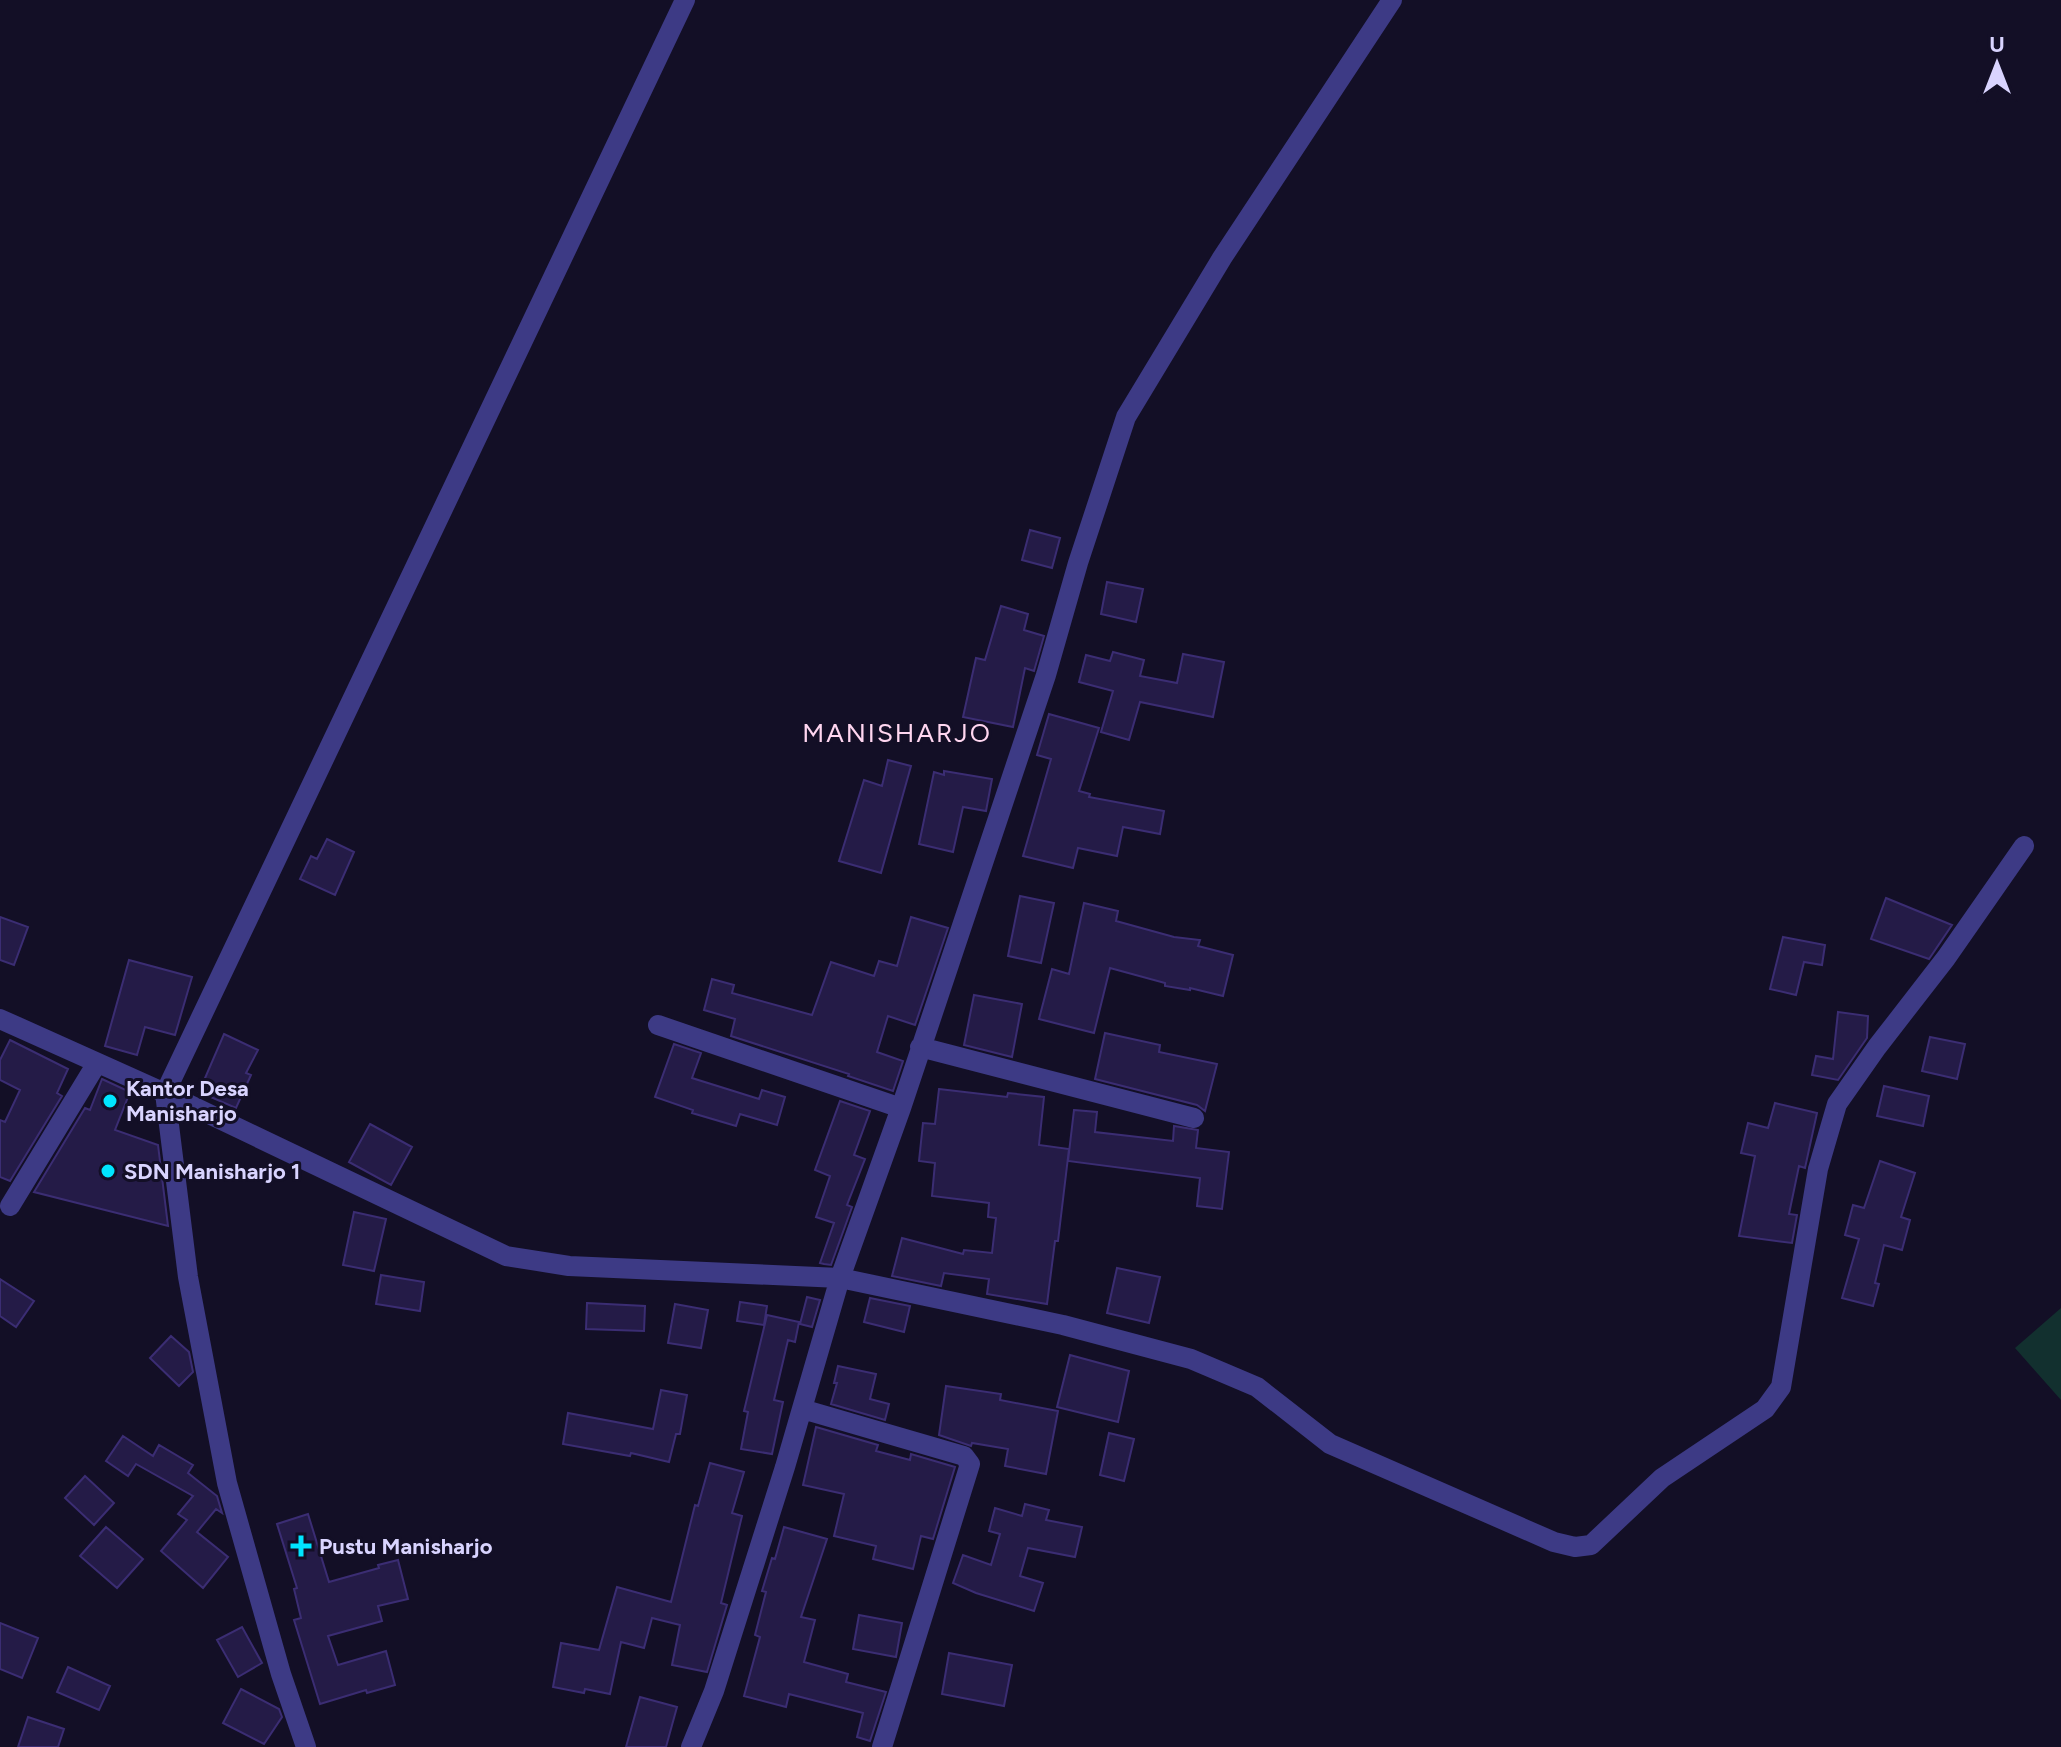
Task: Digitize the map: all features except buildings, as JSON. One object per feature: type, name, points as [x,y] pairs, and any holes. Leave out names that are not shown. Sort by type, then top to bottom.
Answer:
[{"type":"street","points":[[306,1747],[281,1674],[227,1483],[188,1277],[165,1093],[685,0]]},
{"type":"street","points":[[691,1747],[714,1691],[840,1278],[901,1108],[1046,675],[1078,563],[1126,417],[1222,258],[1392,0]]},
{"type":"street","points":[[0,1019],[165,1093],[506,1256],[569,1266],[840,1278],[1063,1325],[1191,1359],[1257,1387],[1330,1444],[1554,1542],[1575,1547],[1591,1545],[1662,1478],[1774,1401],[1781,1387],[1818,1169],[1837,1104],[1946,958],[2024,846]]},
{"type":"street","points":[[658,1025],[901,1108]]},
{"type":"street","points":[[920,1047],[1194,1118]]},
{"type":"street","points":[[10,1206],[97,1063]]},
{"type":"street","points":[[802,1409],[964,1456],[970,1464],[882,1747]]},
{"type":"green space","points":[[2061,1308],[2061,1400],[2015,1348]]},
{"type":"place","name":"Kantor Desa Manisharjo","points":[[110,1101]]},
{"type":"place","name":"SDN Manisharjo 1","points":[[108,1171]]},
{"type":"place","name":"Pustu Manisharjo","points":[[301,1546]]},
{"type":"district","name":"MANISHARJO","points":[[897,733]]}]
